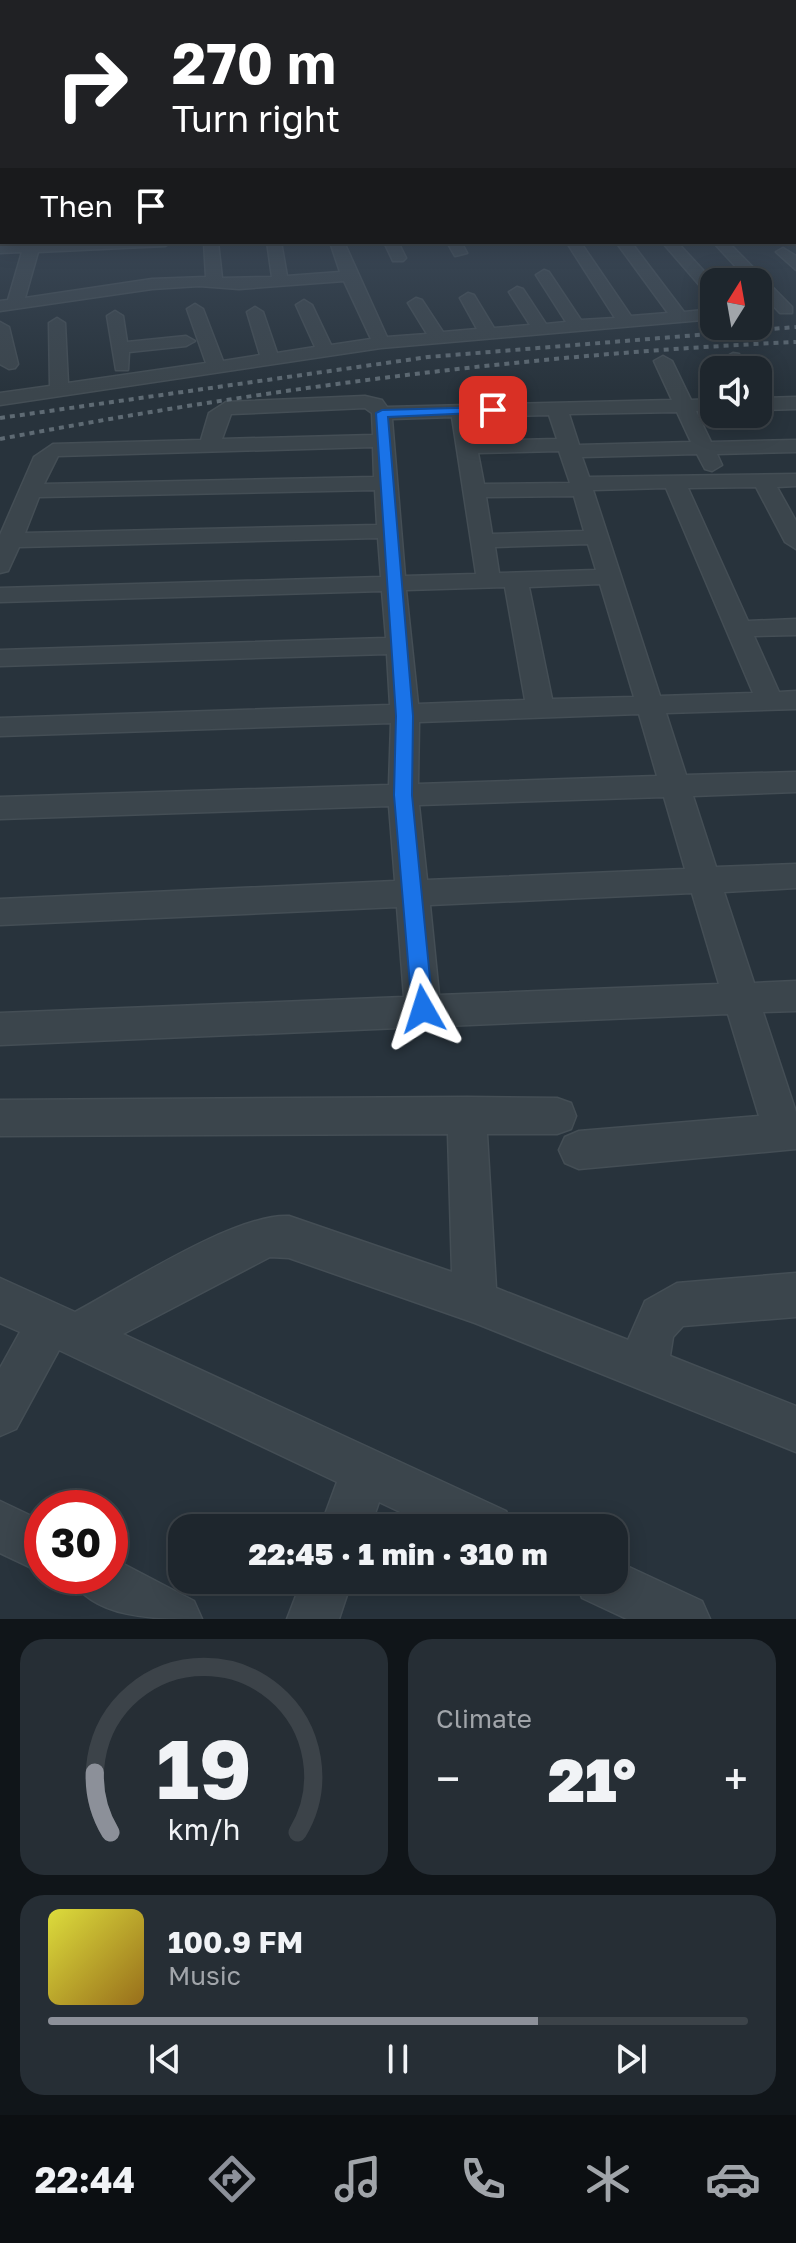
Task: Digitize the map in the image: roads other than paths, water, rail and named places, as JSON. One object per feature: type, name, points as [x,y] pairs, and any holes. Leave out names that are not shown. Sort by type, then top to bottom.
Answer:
[{"type":"street","points":[[211,244],[214,281]]},
{"type":"street","points":[[274,244],[280,281]]},
{"type":"street","points":[[338,244],[349,276],[381,343]]},
{"type":"street","points":[[392,244],[398,258]]},
{"type":"street","points":[[625,244],[679,316]]},
{"type":"street","points":[[671,244],[700,276]]},
{"type":"street","points":[[722,244],[791,310]]},
{"type":"street","points":[[0,249],[32,245],[88,263],[153,259],[214,281],[280,281],[349,276]]},
{"type":"street","points":[[7,304],[32,245]]},
{"type":"street","points":[[576,246],[625,320]]},
{"type":"street","points":[[783,252],[796,265]]},
{"type":"street","points":[[7,304],[88,263],[153,259]]},
{"type":"street","points":[[544,275],[576,325]]},
{"type":"street","points":[[517,292],[541,328]]},
{"type":"street","points":[[468,298],[488,333]]},
{"type":"street","points":[[416,303],[437,337]]},
{"type":"street","points":[[304,305],[325,351]]},
{"type":"street","points":[[195,309],[216,367]]},
{"type":"street","points":[[255,312],[270,359]]},
{"type":"street","points":[[0,399],[381,343],[700,315]]},
{"type":"street","points":[[115,316],[125,380]]},
{"type":"street","points":[[57,323],[59,390]]},
{"type":"street","points":[[1,327],[12,364]]},
{"type":"street","points":[[120,348],[186,341]]},
{"type":"street","points":[[663,361],[720,481]]},
{"type":"street","points":[[772,401],[796,403]]},
{"type":"street","points":[[210,445],[219,413],[226,408],[365,402],[375,404],[382,413],[381,441],[405,716],[403,795],[423,1009]]},
{"type":"street","points":[[382,413],[700,405]]},
{"type":"street","points":[[557,408],[743,999],[789,1132],[579,1150]]},
{"type":"street","points":[[461,411],[489,581]]},
{"type":"street","points":[[381,441],[53,450],[44,457],[3,556],[389,531]]},
{"type":"street","points":[[468,447],[796,446]]},
{"type":"street","points":[[763,480],[796,542]]},
{"type":"street","points":[[476,491],[674,481],[796,480]]},
{"type":"street","points":[[674,481],[738,629],[783,701]]},
{"type":"street","points":[[31,491],[385,483]]},
{"type":"street","points":[[483,541],[597,537]]},
{"type":"street","points":[[0,595],[610,577]]},
{"type":"street","points":[[516,580],[540,709]]},
{"type":"street","points":[[738,629],[796,627]]},
{"type":"street","points":[[0,658],[399,646]]},
{"type":"street","points":[[0,727],[405,716],[783,701]]},
{"type":"street","points":[[0,808],[796,782]]},
{"type":"street","points":[[0,912],[796,876]]},
{"type":"street","points":[[0,1029],[423,1009],[796,996]]},
{"type":"street","points":[[467,1115],[475,1301]]},
{"type":"street","points":[[0,1118],[557,1116]]},
{"type":"street","points":[[0,1413],[64,1329],[251,1241],[270,1236],[298,1240],[475,1301],[796,1429]]},
{"type":"street","points":[[646,1369],[651,1332],[665,1311],[677,1305],[796,1295]]},
{"type":"street","points":[[0,1300],[459,1514]]},
{"type":"street","points":[[350,1514],[365,1470]]},
{"type":"street","points":[[0,1526],[24,1539]]},
{"type":"street","points":[[628,1593],[684,1619]]},
{"type":"street","points":[[128,1594],[176,1619]]},
{"type":"street","points":[[313,1619],[322,1594]]},
{"type":"railway","points":[[0,418],[428,357],[796,327]]},
{"type":"railway","points":[[0,439],[198,404],[396,376],[596,355],[796,342]]}]
